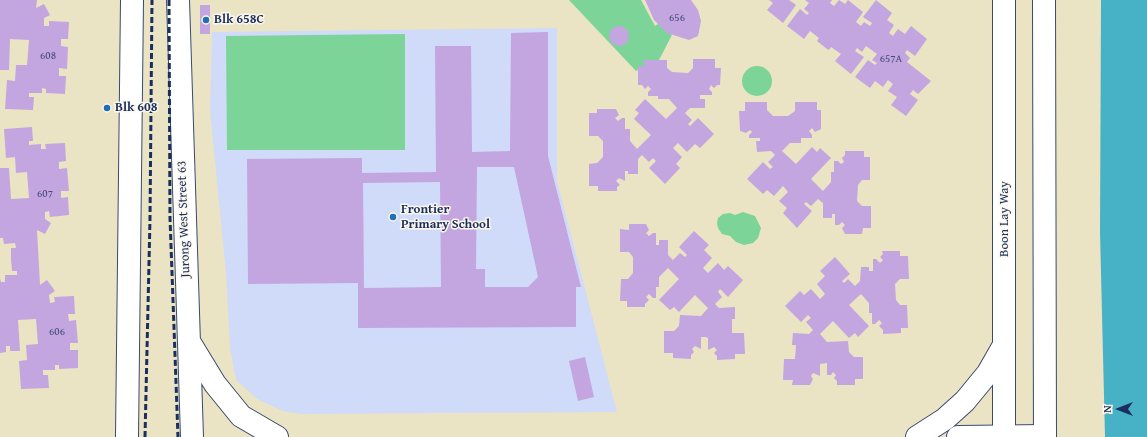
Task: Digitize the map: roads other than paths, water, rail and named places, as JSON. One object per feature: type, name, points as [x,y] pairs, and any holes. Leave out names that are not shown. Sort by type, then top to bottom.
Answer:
[{"type":"street","points":[[127,437],[132,0]]},
{"type":"street","name":"Jurong West Street 63","points":[[178,0],[192,437]]},
{"type":"street","name":"Boon Lay Way","points":[[1004,0],[1004,436]]},
{"type":"street","points":[[958,437],[1045,436],[1044,0]]},
{"type":"street","points":[[188,338],[215,384],[241,416],[277,437]]},
{"type":"street","points":[[917,437],[945,419],[965,401],[988,373],[1005,344]]},
{"type":"water","points":[[1101,0],[1147,0],[1147,437],[1105,437],[1100,232]]},
{"type":"railway","points":[[145,437],[150,219],[152,0]]},
{"type":"railway","points":[[169,0],[170,218],[178,437]]},
{"type":"place","name":"Blk 658C","points":[[206,20]]},
{"type":"place","name":"Blk 608","points":[[107,108]]},
{"type":"place","name":"Frontier Primary School","points":[[393,217]]}]
